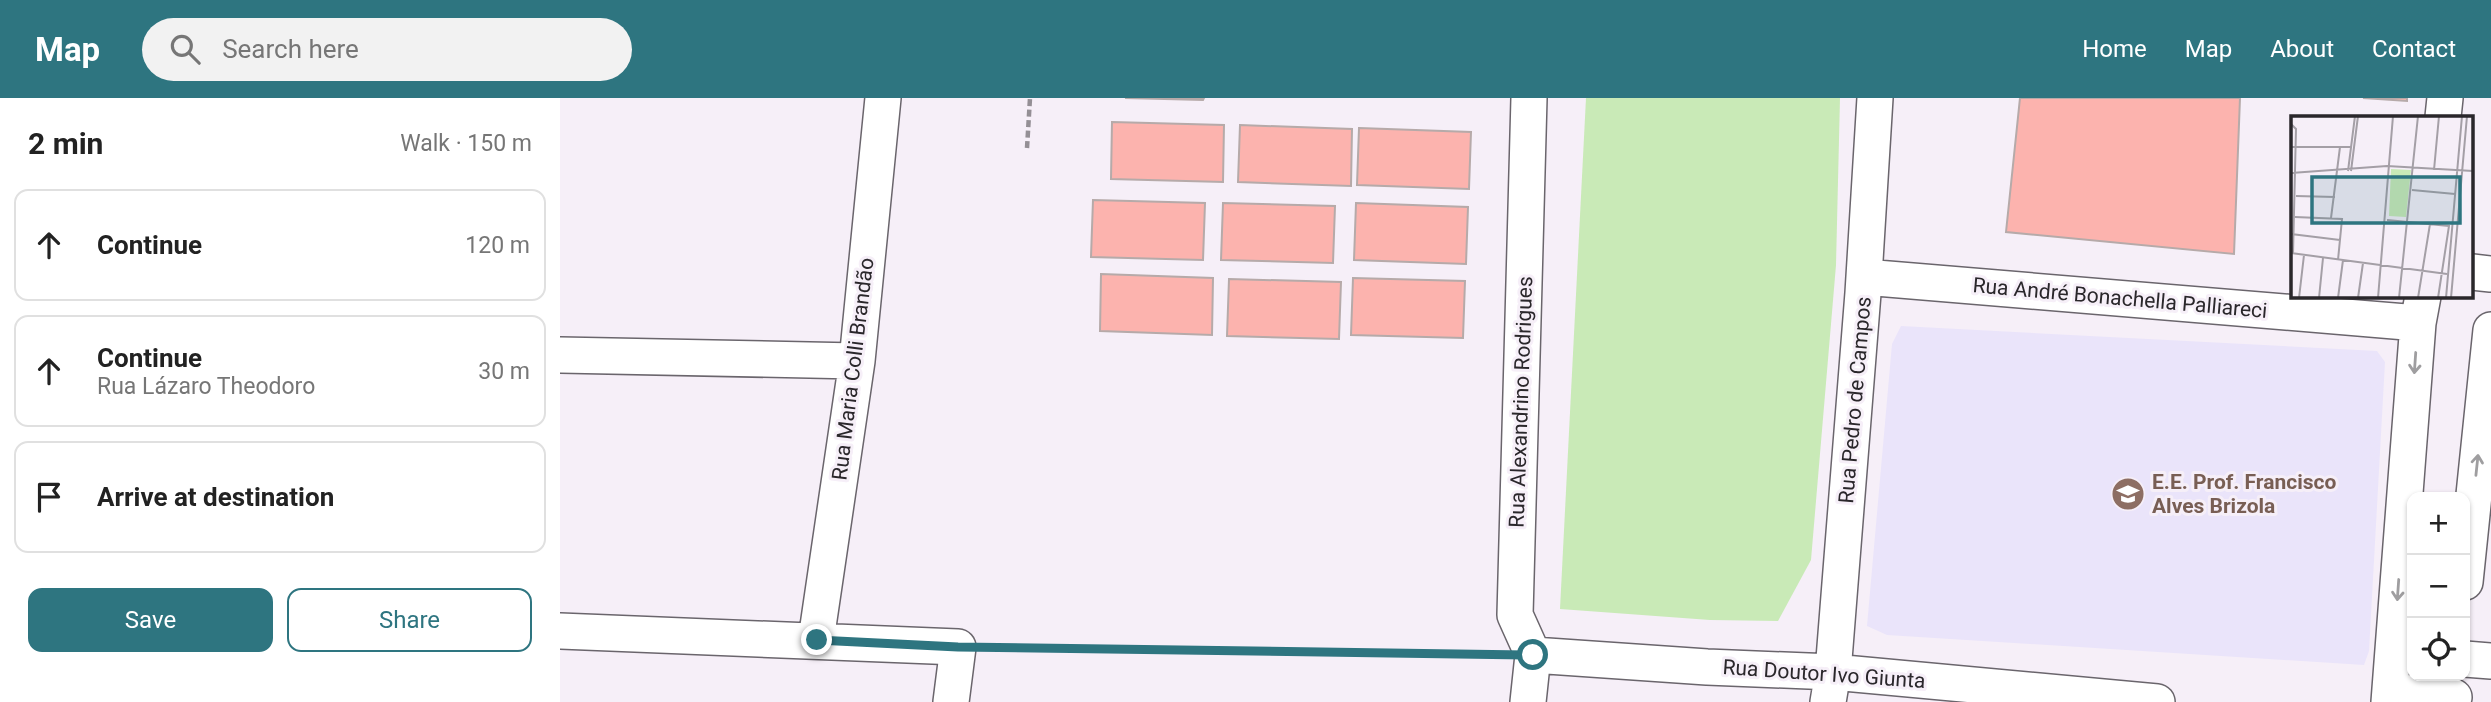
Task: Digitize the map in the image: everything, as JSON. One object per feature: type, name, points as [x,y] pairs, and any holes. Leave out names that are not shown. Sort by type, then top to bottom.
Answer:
[{"type":"street","name":"Rua Maria Colli Brandão","points":[[817,640],[857,361],[883,98]]},
{"type":"street","name":"Rua Alexandrino Rodrigues","points":[[1529,98],[1515,615],[1533,655]]},
{"type":"street","name":"Rua Pedro de Campos","points":[[1831,687],[1864,276],[1875,98]]},
{"type":"street","points":[[2443,116],[2445,98]]},
{"type":"street","points":[[2473,272],[2491,274]]},
{"type":"street","name":"Rua André Bonachella Palliareci","points":[[1864,276],[2421,309]]},
{"type":"street","points":[[2421,309],[2389,697],[2455,691]]},
{"type":"street","points":[[2468,555],[2491,330]]},
{"type":"street","points":[[560,355],[857,361]]},
{"type":"street","points":[[560,631],[958,647],[951,702]]},
{"type":"street","points":[[1528,702],[1533,655]]},
{"type":"street","name":"Rua Doutor Ivo Giunta","points":[[1533,655],[1707,667],[1831,687],[2157,702]]},
{"type":"street","points":[[2470,659],[2491,661]]},
{"type":"path","points":[[1027,148],[1030,98]]},
{"type":"path","points":[[958,647],[1533,655]]},
{"type":"shaded area","name":"E.E. Prof. Francisco Alves Brizola","points":[[1901,326],[2377,351],[2385,362],[2369,651],[2364,665],[1887,635],[1867,626],[1892,344]]},
{"type":"green space","points":[[1586,98],[1840,98],[1836,265],[1811,560],[1778,621],[1710,620],[1560,609]]},
{"type":"building","points":[[1125,98],[1204,98],[1203,100]]},
{"type":"building","points":[[2020,98],[2240,98],[2234,254],[2006,232]]},
{"type":"building","points":[[2363,98],[2407,98],[2407,101]]},
{"type":"building","points":[[1112,122],[1224,125],[1223,182],[1111,179]]},
{"type":"building","points":[[1240,125],[1352,129],[1351,186],[1238,182]]},
{"type":"building","points":[[1359,128],[1471,132],[1469,189],[1357,185]]},
{"type":"building","points":[[1093,200],[1205,203],[1203,260],[1091,257]]},
{"type":"building","points":[[1223,203],[1335,206],[1333,263],[1221,260]]},
{"type":"building","points":[[1356,203],[1468,207],[1466,264],[1354,260]]},
{"type":"building","points":[[1101,274],[1213,278],[1212,335],[1100,331]]},
{"type":"building","points":[[1353,278],[1465,281],[1463,338],[1351,335]]},
{"type":"building","points":[[1229,279],[1341,282],[1339,339],[1227,336]]},
{"type":"place","name":"E.E. Prof. Francisco Alves Brizola","points":[[2128,494]]},
{"type":"route","points":[[817,640],[958,647],[1533,655]]}]
